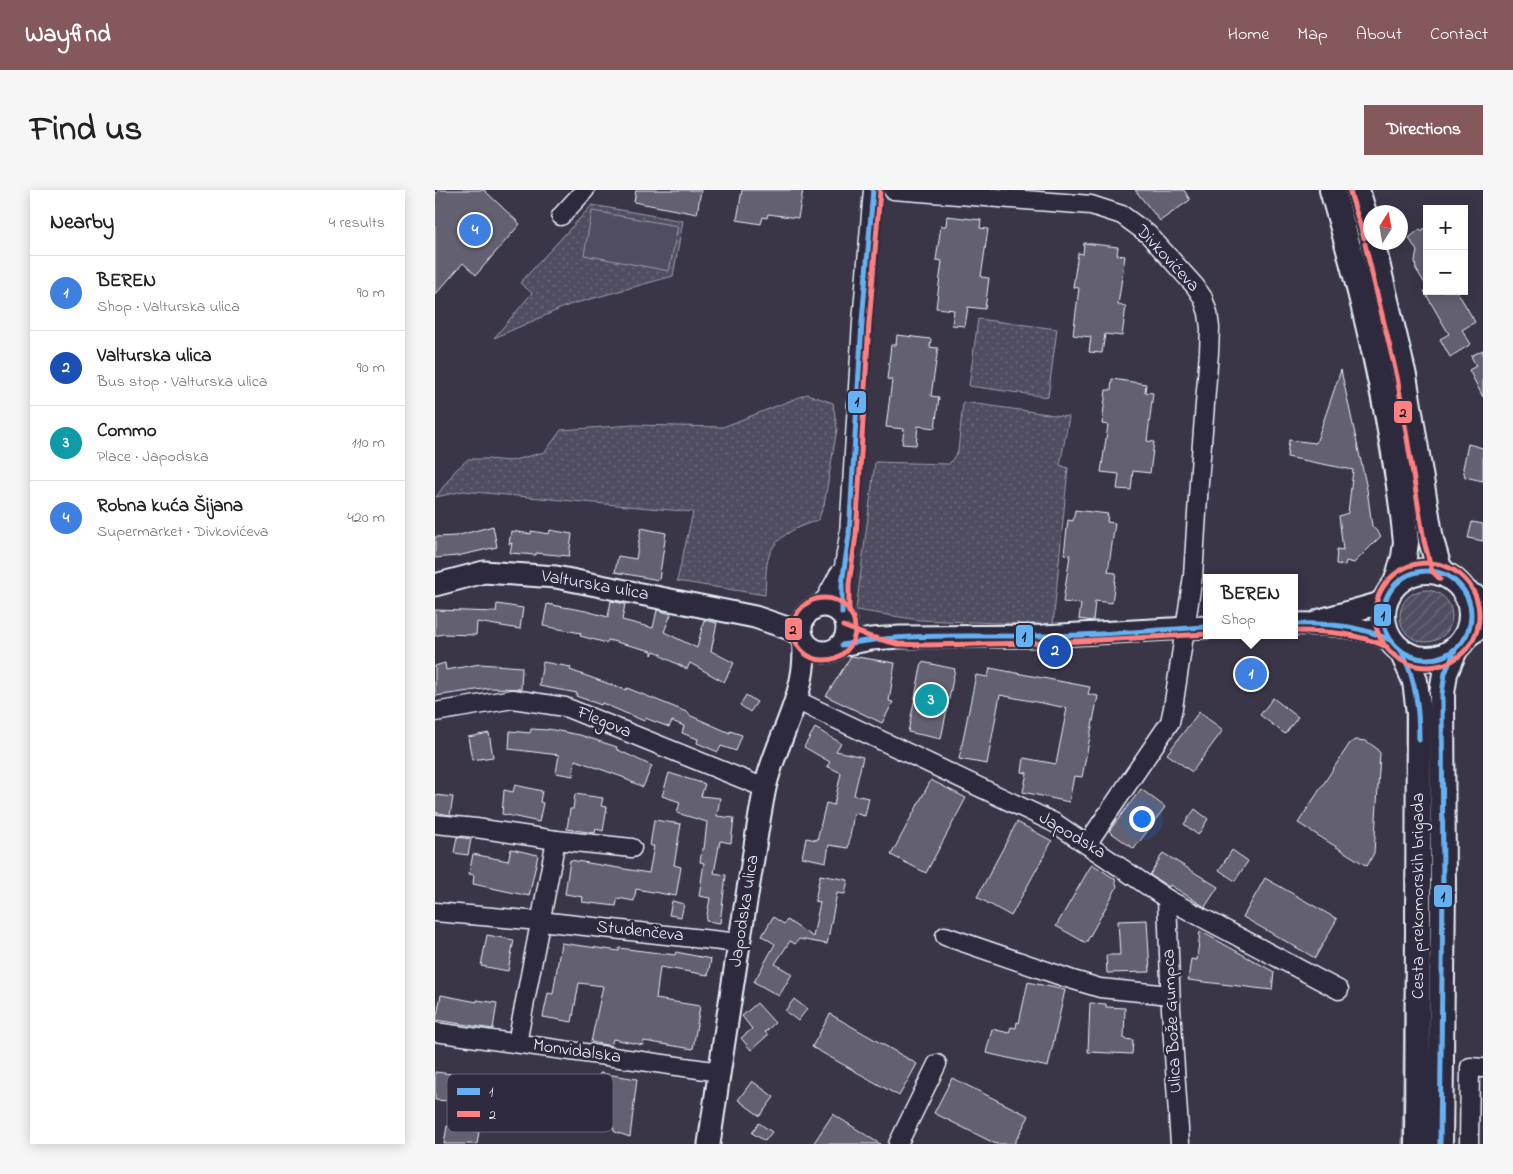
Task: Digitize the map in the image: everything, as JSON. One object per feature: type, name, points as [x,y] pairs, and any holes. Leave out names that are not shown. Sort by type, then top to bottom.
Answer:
[{"type":"main road","points":[[1332,190],[1367,320],[1389,426],[1406,542],[1404,557],[1383,607],[1383,623],[1396,646],[1416,658],[1432,659],[1441,657],[1468,637],[1470,604],[1474,596],[1439,568],[1432,545],[1404,376],[1374,250]]},
{"type":"main road","points":[[1357,190],[1363,210]]},
{"type":"main road","points":[[1363,190],[1365,205]]},
{"type":"main road","points":[[1391,590],[1406,576],[1421,571],[1445,574]]},
{"type":"main road","name":"Cesta prekomorskih brigada","points":[[1440,1144],[1443,889],[1442,694],[1445,673],[1468,637]]},
{"type":"main road","name":"Cesta prekomorskih brigada","points":[[1396,646],[1415,681],[1419,713],[1417,1144]]},
{"type":"street","points":[[561,216],[585,190]]},
{"type":"street","points":[[836,648],[848,632],[840,594],[842,567],[849,535],[873,190]]},
{"type":"street","name":"Divkovićeva","points":[[893,190],[1091,205],[1122,215],[1148,234],[1195,286],[1203,298],[1208,312],[1211,328],[1193,576],[1179,678],[1169,722],[1087,844]]},
{"type":"street","points":[[842,567],[826,598],[802,621],[803,637],[808,646],[814,650],[822,652],[871,639],[900,637],[1043,636],[1203,627]]},
{"type":"street","name":"Valturska ulica","points":[[435,585],[484,572],[556,577],[755,617],[803,637]]},
{"type":"street","points":[[1301,624],[1377,604],[1391,590]]},
{"type":"street","points":[[814,608],[830,606],[844,616],[874,630],[900,637]]},
{"type":"street","name":"Valturska ulica","points":[[755,617],[791,616],[814,608]]},
{"type":"street","points":[[1301,624],[1364,630],[1383,636],[1396,646]]},
{"type":"street","name":"Japodska ulica","points":[[709,1144],[739,943],[765,788],[773,757],[799,692],[805,651],[803,637]]},
{"type":"street","name":"Japodska ulica","points":[[799,692],[836,648]]},
{"type":"street","name":"Japodska","points":[[799,692],[1055,823],[1167,899],[1339,990]]},
{"type":"street","name":"Flegova","points":[[435,712],[513,699],[565,707],[765,788]]},
{"type":"street","points":[[435,824],[632,848]]},
{"type":"street","points":[[517,1043],[556,840]]},
{"type":"street","name":"Ulica Bože Gumpca","points":[[1167,899],[1170,994],[1180,1144]]},
{"type":"street","name":"Studenčeva","points":[[435,912],[540,921],[739,943]]},
{"type":"street","points":[[945,936],[1100,988],[1170,994]]},
{"type":"street","name":"Monvidalska","points":[[435,1032],[719,1072]]},
{"type":"street","points":[[897,1144],[937,1064]]},
{"type":"street","points":[[1469,1144],[1470,1067],[1483,1068]]},
{"type":"shaded area","points":[[592,205],[683,221],[673,276],[569,305],[494,338],[532,293],[520,283]]},
{"type":"shaded area","points":[[592,211],[678,226],[669,271],[584,255]]},
{"type":"shaded area","points":[[978,319],[1057,329],[1048,397],[969,386]]},
{"type":"shaded area","points":[[1359,345],[1366,354],[1381,428],[1394,538],[1374,418]]},
{"type":"shaded area","points":[[807,394],[833,403],[837,429],[824,505],[818,520],[782,537],[772,549],[767,565],[765,595],[677,581],[693,512],[463,491],[436,497],[455,471],[468,459],[510,461],[545,452],[561,430],[633,425],[723,427]]},
{"type":"shaded area","points":[[963,402],[1069,417],[1060,465],[1068,468],[1053,625],[919,620],[856,610],[875,462],[949,464],[958,451]]},
{"type":"shaded area","points":[[1426,590],[1436,592],[1444,598],[1450,606],[1452,616],[1450,626],[1444,634],[1436,640],[1426,642],[1416,640],[1408,634],[1402,626],[1400,616],[1402,606],[1408,598],[1416,592]]},
{"type":"shaded area","points":[[1409,701],[1407,1144],[1402,1144],[1406,869],[1405,702]]},
{"type":"building","points":[[439,190],[484,190],[520,224],[476,275],[463,263],[435,295],[435,195]]},
{"type":"building","points":[[636,190],[701,190],[697,214],[634,202]]},
{"type":"building","points":[[742,190],[803,190],[798,218],[768,214],[767,218],[763,217],[761,224],[737,220]]},
{"type":"building","points":[[1135,190],[1184,190],[1190,200],[1160,221]]},
{"type":"building","points":[[947,216],[981,220],[980,228],[988,229],[981,277],[989,278],[985,309],[968,307],[965,326],[952,325],[954,310],[936,308],[942,261],[936,260],[941,226],[946,226]]},
{"type":"building","points":[[1420,229],[1422,232],[1423,229],[1423,280],[1416,269],[1417,251],[1409,238]]},
{"type":"building","points":[[1084,243],[1118,247],[1117,255],[1125,256],[1118,305],[1126,306],[1122,336],[1105,334],[1102,353],[1089,352],[1091,337],[1073,335],[1079,288],[1073,287],[1078,253],[1083,254]]},
{"type":"building","points":[[1426,295],[1459,295],[1475,322],[1462,330],[1471,344],[1450,357],[1440,339],[1449,334]]},
{"type":"building","points":[[897,335],[931,339],[930,347],[938,348],[931,396],[939,397],[935,428],[918,426],[916,445],[902,444],[904,429],[886,427],[892,380],[887,379],[891,345],[896,345]]},
{"type":"building","points":[[1483,350],[1483,397],[1469,370],[1476,366],[1471,356]]},
{"type":"building","points":[[1341,370],[1367,489],[1372,526],[1381,536],[1354,563],[1346,561],[1345,565],[1336,564],[1337,549],[1343,550],[1339,516],[1348,513],[1353,470],[1287,457],[1289,440],[1316,443]]},
{"type":"building","points":[[1112,379],[1146,384],[1145,392],[1153,393],[1147,441],[1154,442],[1150,473],[1133,471],[1131,490],[1117,489],[1119,474],[1101,472],[1108,425],[1102,424],[1106,390],[1111,390]]},
{"type":"building","points":[[1468,444],[1483,448],[1483,481],[1465,477],[1463,468]]},
{"type":"building","points":[[1075,510],[1108,514],[1107,522],[1115,523],[1108,572],[1116,573],[1112,603],[1095,601],[1093,621],[1079,619],[1081,604],[1063,602],[1070,555],[1064,554],[1068,520],[1073,521]]},
{"type":"building","points":[[1472,522],[1483,524],[1483,541],[1468,538]]},
{"type":"building","points":[[493,526],[497,547],[457,556],[435,558],[435,537],[456,536]]},
{"type":"building","points":[[641,528],[666,533],[659,580],[615,572],[618,556],[636,559]]},
{"type":"building","points":[[550,530],[572,534],[569,556],[510,553],[512,543],[509,544],[511,531],[531,534],[531,531],[549,534]]},
{"type":"building","points":[[611,601],[625,604],[622,620],[653,628],[657,610],[671,614],[664,632],[697,648],[704,620],[717,623],[711,651],[734,663],[724,682],[690,663],[687,669],[654,651],[652,655],[652,651],[608,640],[607,643],[580,636],[581,633],[543,626],[547,604],[608,617]]},
{"type":"building","points":[[497,604],[523,608],[520,629],[477,622],[476,635],[443,634],[435,636],[435,610],[496,612]]},
{"type":"building","points":[[851,656],[895,663],[889,701],[893,702],[882,723],[826,696]]},
{"type":"building","points":[[1256,661],[1270,675],[1252,693],[1238,679]]},
{"type":"building","points":[[543,662],[571,667],[570,670],[626,690],[627,688],[689,713],[689,715],[730,733],[730,731],[742,735],[736,751],[721,746],[718,752],[697,743],[698,739],[682,733],[684,726],[672,721],[669,727],[645,718],[644,721],[602,703],[601,705],[576,696],[577,693],[539,686]]},
{"type":"building","points":[[922,662],[955,669],[941,739],[908,732]]},
{"type":"building","points":[[445,663],[446,670],[480,664],[522,667],[521,689],[490,688],[435,696],[435,666]]},
{"type":"building","points":[[990,668],[1090,687],[1088,694],[1098,696],[1082,777],[1074,776],[1069,802],[1023,792],[1027,773],[1022,772],[1024,758],[1056,764],[1067,708],[1000,695],[987,764],[959,759],[976,675],[988,677]]},
{"type":"building","points":[[746,695],[757,702],[750,712],[740,705]]},
{"type":"building","points":[[1273,698],[1298,717],[1285,734],[1260,715]]},
{"type":"building","points":[[1199,712],[1223,730],[1192,772],[1167,754]]},
{"type":"building","points":[[815,728],[841,743],[836,751],[863,757],[854,795],[869,798],[865,816],[854,813],[848,848],[829,845],[826,862],[802,857],[806,838],[817,840],[826,803],[834,805],[841,773],[827,766],[830,762],[804,747]]},
{"type":"building","points":[[531,729],[548,729],[580,735],[617,747],[616,749],[652,766],[643,787],[625,778],[575,760],[573,776],[556,773],[559,755],[509,749],[510,731],[530,733]]},
{"type":"building","points":[[489,733],[493,757],[472,760],[468,737]]},
{"type":"building","points":[[1356,740],[1366,741],[1380,753],[1374,853],[1367,866],[1298,823],[1350,743]]},
{"type":"building","points":[[669,773],[705,784],[701,796],[720,798],[717,816],[734,818],[731,843],[720,841],[714,873],[726,875],[720,923],[706,921],[710,898],[699,896],[704,863],[700,862],[702,849],[704,849],[707,822],[677,813],[680,802],[662,796]]},
{"type":"building","points":[[931,780],[966,798],[926,873],[891,855]]},
{"type":"building","points":[[515,785],[542,791],[540,802],[543,803],[539,822],[502,814],[504,790],[513,792]]},
{"type":"building","points":[[1141,789],[1165,807],[1134,849],[1109,831]]},
{"type":"building","points":[[575,794],[603,798],[601,806],[607,807],[603,831],[596,829],[595,833],[567,829],[570,809],[573,809]]},
{"type":"building","points":[[435,795],[453,797],[450,815],[435,812]]},
{"type":"building","points":[[1195,809],[1208,819],[1198,835],[1184,824]]},
{"type":"building","points":[[654,820],[681,824],[674,865],[681,867],[676,896],[636,889],[634,901],[618,898],[616,906],[582,902],[583,897],[565,894],[570,860],[649,873],[654,846],[650,846]]},
{"type":"building","points":[[1017,822],[1052,841],[1011,916],[977,897]]},
{"type":"building","points":[[457,837],[471,839],[468,855],[454,853]]},
{"type":"building","points":[[511,849],[538,855],[529,896],[473,884],[474,875],[469,874],[473,854],[508,861]]},
{"type":"building","points":[[1232,850],[1248,861],[1235,881],[1219,870]]},
{"type":"building","points":[[1163,853],[1218,887],[1205,907],[1150,875]]},
{"type":"building","points":[[1092,864],[1115,879],[1117,887],[1086,943],[1056,926]]},
{"type":"building","points":[[820,875],[848,880],[845,894],[837,893],[827,944],[799,939],[795,944],[790,941],[775,964],[792,974],[779,996],[754,982],[775,944],[762,936],[773,917],[784,924],[787,920],[813,937],[820,902],[815,901]]},
{"type":"building","points":[[1265,878],[1337,919],[1315,958],[1243,917]]},
{"type":"building","points":[[672,901],[684,904],[681,917],[669,915]]},
{"type":"building","points":[[1147,920],[1150,972],[1107,973],[1106,955],[1120,955],[1118,921]]},
{"type":"building","points":[[1200,931],[1274,972],[1272,990],[1188,980],[1191,959],[1197,960]]},
{"type":"building","points":[[487,935],[514,940],[508,971],[481,966]]},
{"type":"building","points":[[561,943],[619,951],[619,948],[675,955],[676,952],[711,959],[708,975],[660,967],[656,999],[700,1006],[693,1049],[644,1041],[643,1045],[613,1039],[611,1046],[591,1042],[603,986],[579,983],[572,1022],[543,1017],[548,993],[553,994]]},
{"type":"building","points":[[1028,982],[1065,990],[1048,1067],[986,1053],[992,1029],[1009,1033],[1011,1027],[1016,1028],[1017,1022],[1019,1023]]},
{"type":"building","points":[[441,995],[477,1002],[477,1000],[497,1003],[493,1029],[436,1020]]},
{"type":"building","points":[[794,999],[807,1009],[798,1021],[785,1011]]},
{"type":"building","points":[[757,1003],[775,1023],[765,1032],[768,1035],[751,1050],[741,1038],[752,1029],[742,1016]]},
{"type":"building","points":[[1090,1003],[1106,1004],[1106,1007],[1125,1008],[1124,1039],[1133,1040],[1132,1054],[1088,1052]]},
{"type":"building","points":[[830,1014],[917,1064],[899,1096],[812,1047]]},
{"type":"building","points":[[435,1072],[452,1074],[447,1074],[447,1101],[435,1100]]},
{"type":"building","points":[[613,1075],[637,1079],[630,1137],[615,1132],[613,1127]]},
{"type":"building","points":[[952,1078],[1029,1116],[1014,1144],[996,1144],[934,1113]]},
{"type":"building","points":[[752,1081],[774,1097],[760,1116],[738,1100]]},
{"type":"building","points":[[833,1114],[880,1144],[813,1144]]},
{"type":"building","points":[[759,1123],[772,1132],[765,1141],[752,1133]]},
{"type":"building","points":[[447,1126],[447,1132],[479,1132],[477,1144],[444,1144]]},
{"type":"transit line","name":"1","points":[[842,613],[842,584],[849,535],[862,322],[873,190]]},
{"type":"transit line","name":"2","points":[[849,612],[849,584],[856,535],[869,323],[880,191]]},
{"type":"transit line","name":"2","points":[[1350,192],[1363,235]]},
{"type":"transit line","name":"2","points":[[1366,250],[1397,377],[1424,541],[1432,571],[1440,579]]},
{"type":"transit line","name":"2","points":[[1427,563],[1447,567],[1464,578],[1475,595],[1479,615],[1475,635],[1464,652],[1447,663],[1427,667],[1407,663],[1390,652],[1379,635],[1375,615],[1379,595],[1390,578],[1407,567],[1427,563]]},
{"type":"transit line","name":"1","points":[[1427,571],[1444,574],[1452,578],[1464,590],[1468,598],[1471,615],[1468,632],[1464,640],[1452,652],[1444,656],[1427,659],[1410,656],[1402,652],[1390,640],[1386,632],[1383,615],[1386,598],[1390,590],[1402,578],[1410,574],[1427,571]]},
{"type":"transit line","name":"2","points":[[824,598],[841,603],[846,607],[850,612],[855,629],[850,646],[846,651],[841,655],[824,660],[807,655],[802,651],[798,646],[793,629],[798,612],[802,607],[807,603],[824,598]]},
{"type":"transit line","name":"1","points":[[1298,624],[1344,626],[1367,631],[1390,640]]},
{"type":"transit line","name":"2","points":[[843,626],[871,637],[898,644],[926,645],[1043,643],[1203,634]]},
{"type":"transit line","name":"1","points":[[842,645],[891,638],[1061,636],[1203,627]]},
{"type":"transit line","name":"2","points":[[1298,631],[1342,634],[1376,642],[1387,647]]},
{"type":"transit line","name":"1","points":[[1440,1144],[1443,889],[1442,694],[1445,673],[1455,650]]},
{"type":"transit line","name":"1","points":[[1402,652],[1411,673],[1416,695],[1419,740]]},
{"type":"place","name":"Robna kuća Šijana","points":[[475,230]]},
{"type":"place","name":"Valturska ulica","points":[[1055,651]]},
{"type":"place","name":"BEREN","points":[[1251,674]]},
{"type":"place","name":"Commo","points":[[931,700]]}]
